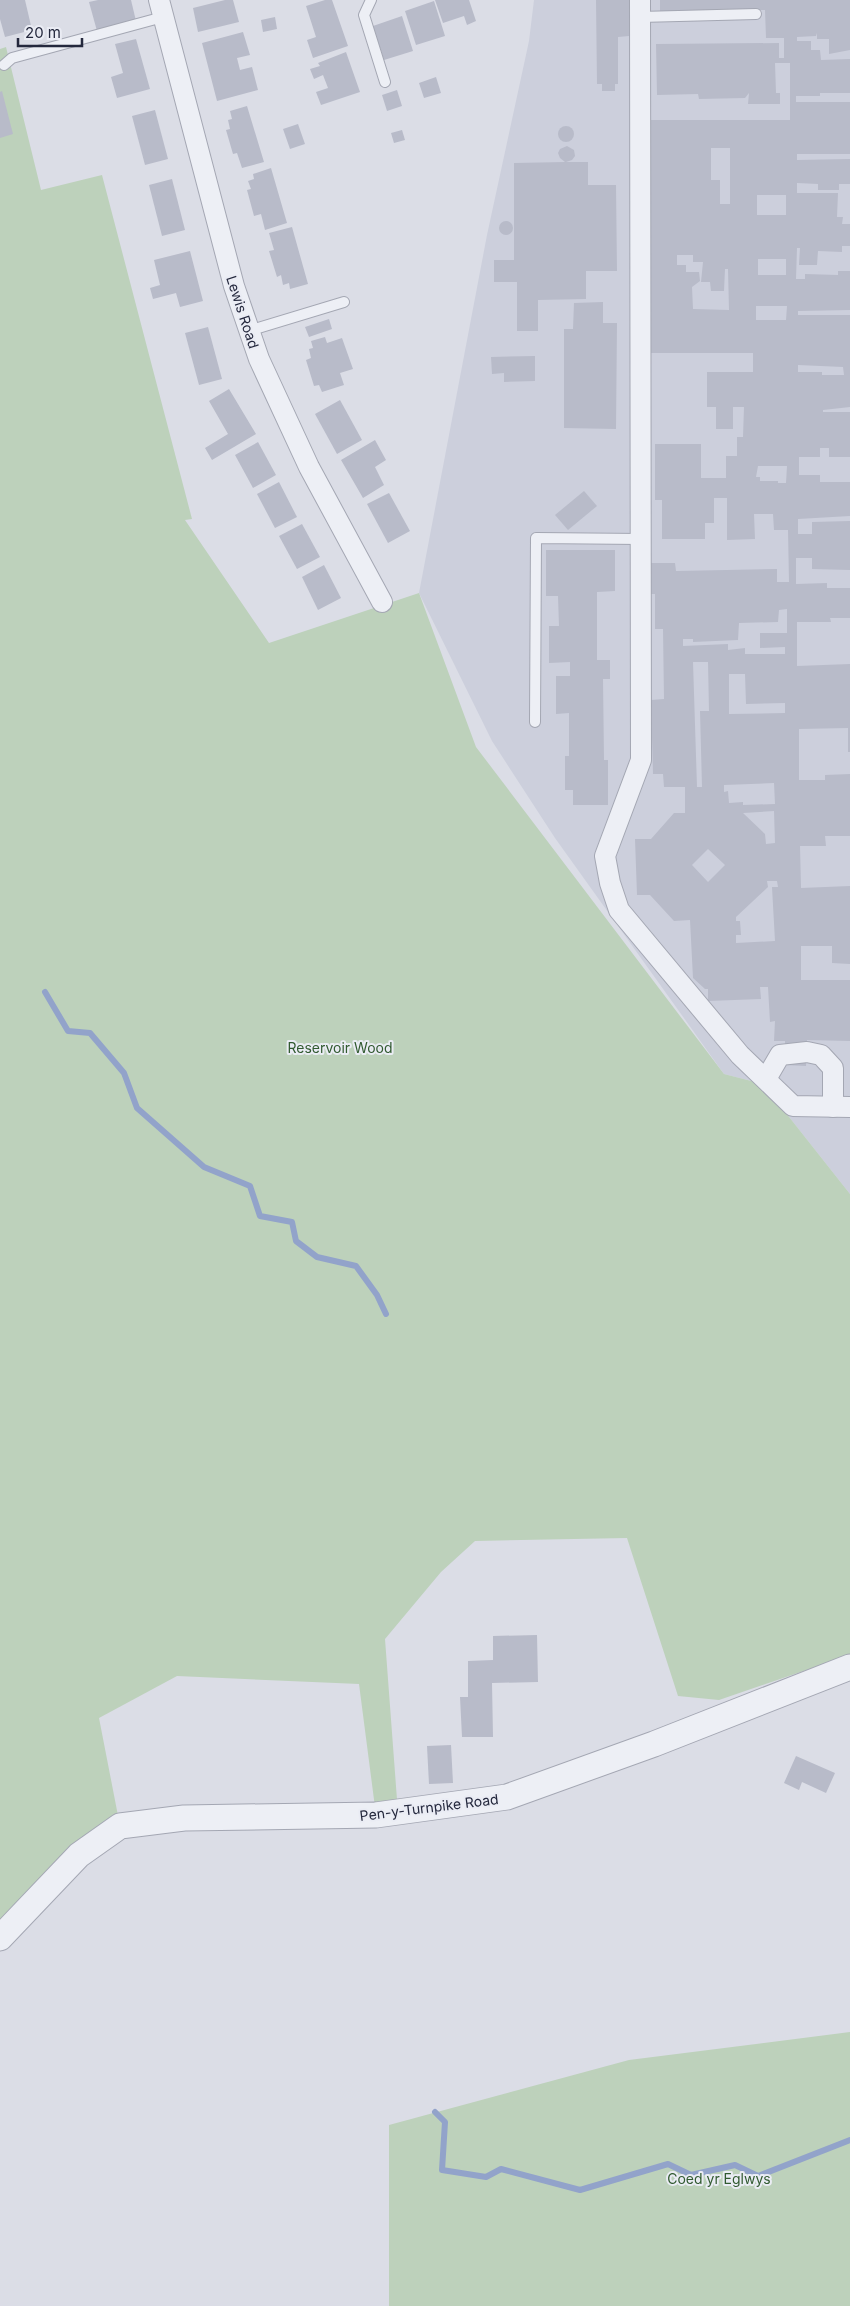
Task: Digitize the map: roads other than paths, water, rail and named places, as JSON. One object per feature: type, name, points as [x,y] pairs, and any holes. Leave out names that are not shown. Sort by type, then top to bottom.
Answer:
[{"type":"street","points":[[640,8],[641,760],[605,856],[610,883],[620,910],[740,1055],[792,1106],[842,1107],[833,1068],[821,1054],[807,1052],[780,1055],[766,1079]]},
{"type":"street","name":"Lewis Road","points":[[161,9],[234,286],[248,330],[259,359],[309,467],[382,602]]},
{"type":"street","name":"Pen-y-Turnpike Road","points":[[0,1938],[79,1855],[120,1826],[184,1818],[376,1815],[507,1797],[654,1744],[850,1667]]},
{"type":"lane","points":[[371,0],[364,15],[385,82]]},
{"type":"lane","points":[[640,8],[756,14]]},
{"type":"lane","points":[[4,65],[12,58],[161,9]]},
{"type":"lane","points":[[248,330],[344,302]]},
{"type":"lane","points":[[535,722],[536,538],[641,539]]},
{"type":"waterway","points":[[45,992],[68,1031],[90,1033],[124,1073],[137,1108],[204,1167],[250,1186],[260,1216],[292,1222],[296,1241],[317,1257],[356,1266],[377,1295],[386,1314]]},
{"type":"waterway","points":[[435,2112],[445,2122],[442,2170],[486,2177],[501,2169],[580,2190],[668,2164],[691,2175],[735,2165],[758,2176],[850,2140]]},
{"type":"park label","name":"Reservoir Wood","points":[[340,1047]]},
{"type":"park label","name":"Coed yr Eglwys","points":[[719,2178]]}]
